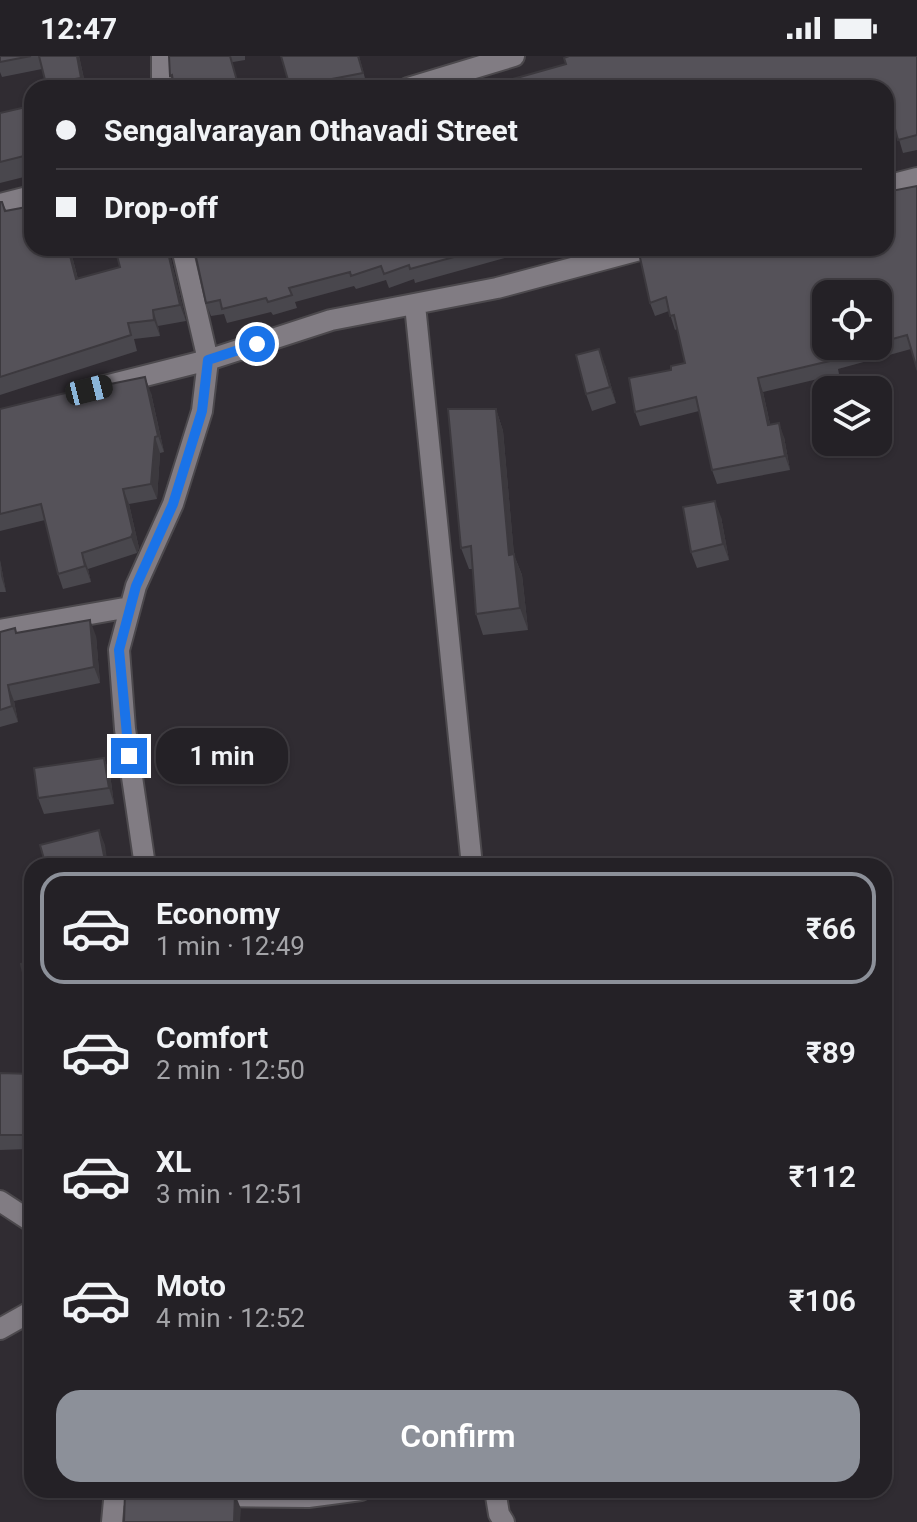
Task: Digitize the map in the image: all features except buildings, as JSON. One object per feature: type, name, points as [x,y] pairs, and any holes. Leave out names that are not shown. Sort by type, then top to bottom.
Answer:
[{"type":"street","points":[[162,56],[162,80]]},
{"type":"street","points":[[434,80],[514,56]]},
{"type":"street","points":[[894,184],[917,178]]},
{"type":"street","points":[[0,204],[24,198]]},
{"type":"street","points":[[144,858],[125,729],[119,650],[136,586],[173,504],[202,411],[208,360],[184,256]]},
{"type":"street","points":[[74,394],[208,360],[331,320],[497,288],[617,256]]},
{"type":"street","points":[[415,305],[471,858]]},
{"type":"street","points":[[0,630],[130,607]]},
{"type":"street","points":[[0,1201],[24,1217]]},
{"type":"street","points":[[0,1329],[24,1316]]},
{"type":"street","points":[[112,1522],[114,1498]]},
{"type":"street","points":[[496,1498],[504,1522]]},
{"type":"route","points":[[129,756],[119,650],[136,586],[173,504],[202,411],[208,360],[257,344]]}]
